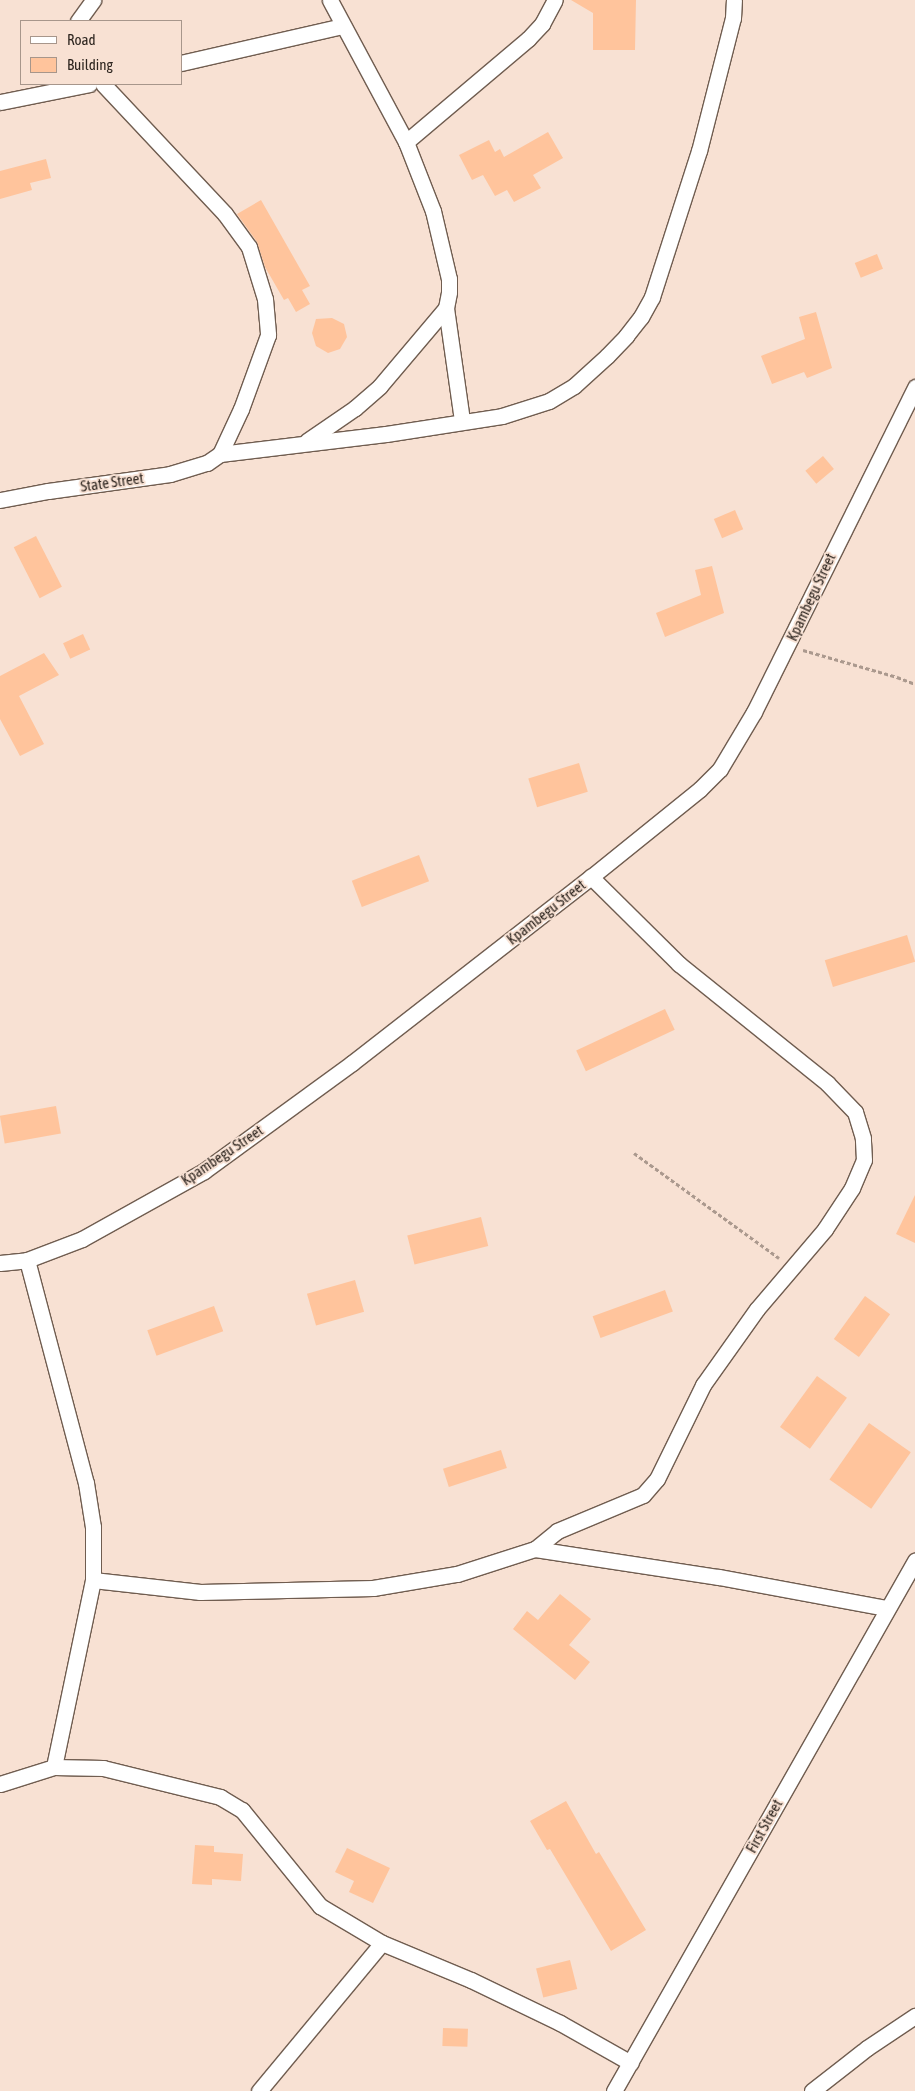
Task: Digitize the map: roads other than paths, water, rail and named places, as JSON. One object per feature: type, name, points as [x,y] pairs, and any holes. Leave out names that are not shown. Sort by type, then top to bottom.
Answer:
[{"type":"street","points":[[79,20],[93,0]]},
{"type":"street","points":[[330,0],[406,142],[433,211],[449,279],[446,308],[462,421]]},
{"type":"street","points":[[406,142],[528,39],[542,24],[555,0]]},
{"type":"street","points":[[220,454],[386,434],[502,416],[549,401],[574,386],[607,356],[641,317],[652,297],[699,151],[734,18],[734,0]]},
{"type":"street","points":[[182,63],[343,26]]},
{"type":"street","points":[[4,101],[22,85]]},
{"type":"street","points":[[4,101],[84,85]]},
{"type":"street","points":[[104,85],[225,214],[249,247],[252,255],[265,299],[268,335],[241,409],[220,454]]},
{"type":"street","points":[[304,443],[349,413],[380,386],[446,308]]},
{"type":"street","name":"Kpambegu Street","points":[[0,1264],[26,1260],[82,1239],[204,1171],[352,1063],[663,821],[720,768],[735,748],[915,387]]},
{"type":"street","name":"State Street","points":[[0,500],[48,491],[170,474],[207,463],[220,454]]},
{"type":"street","points":[[93,1580],[200,1592],[373,1588],[457,1574],[535,1549],[557,1531],[643,1495],[657,1479],[703,1385],[757,1309],[826,1229],[852,1188],[864,1160],[863,1138],[855,1112],[827,1083],[679,964],[591,877]]},
{"type":"street","points":[[26,1260],[86,1483],[93,1527],[93,1580],[54,1767]]},
{"type":"street","points":[[535,1549],[719,1577],[886,1608]]},
{"type":"street","name":"First Street","points":[[614,2091],[886,1608],[911,1580],[915,1561]]},
{"type":"street","points":[[0,1784],[54,1767],[103,1768],[220,1797],[242,1810],[320,1906],[382,1943],[480,1984],[560,2023],[631,2063]]},
{"type":"street","points":[[259,2091],[382,1943]]},
{"type":"street","points":[[812,2091],[867,2048],[915,2016]]}]
